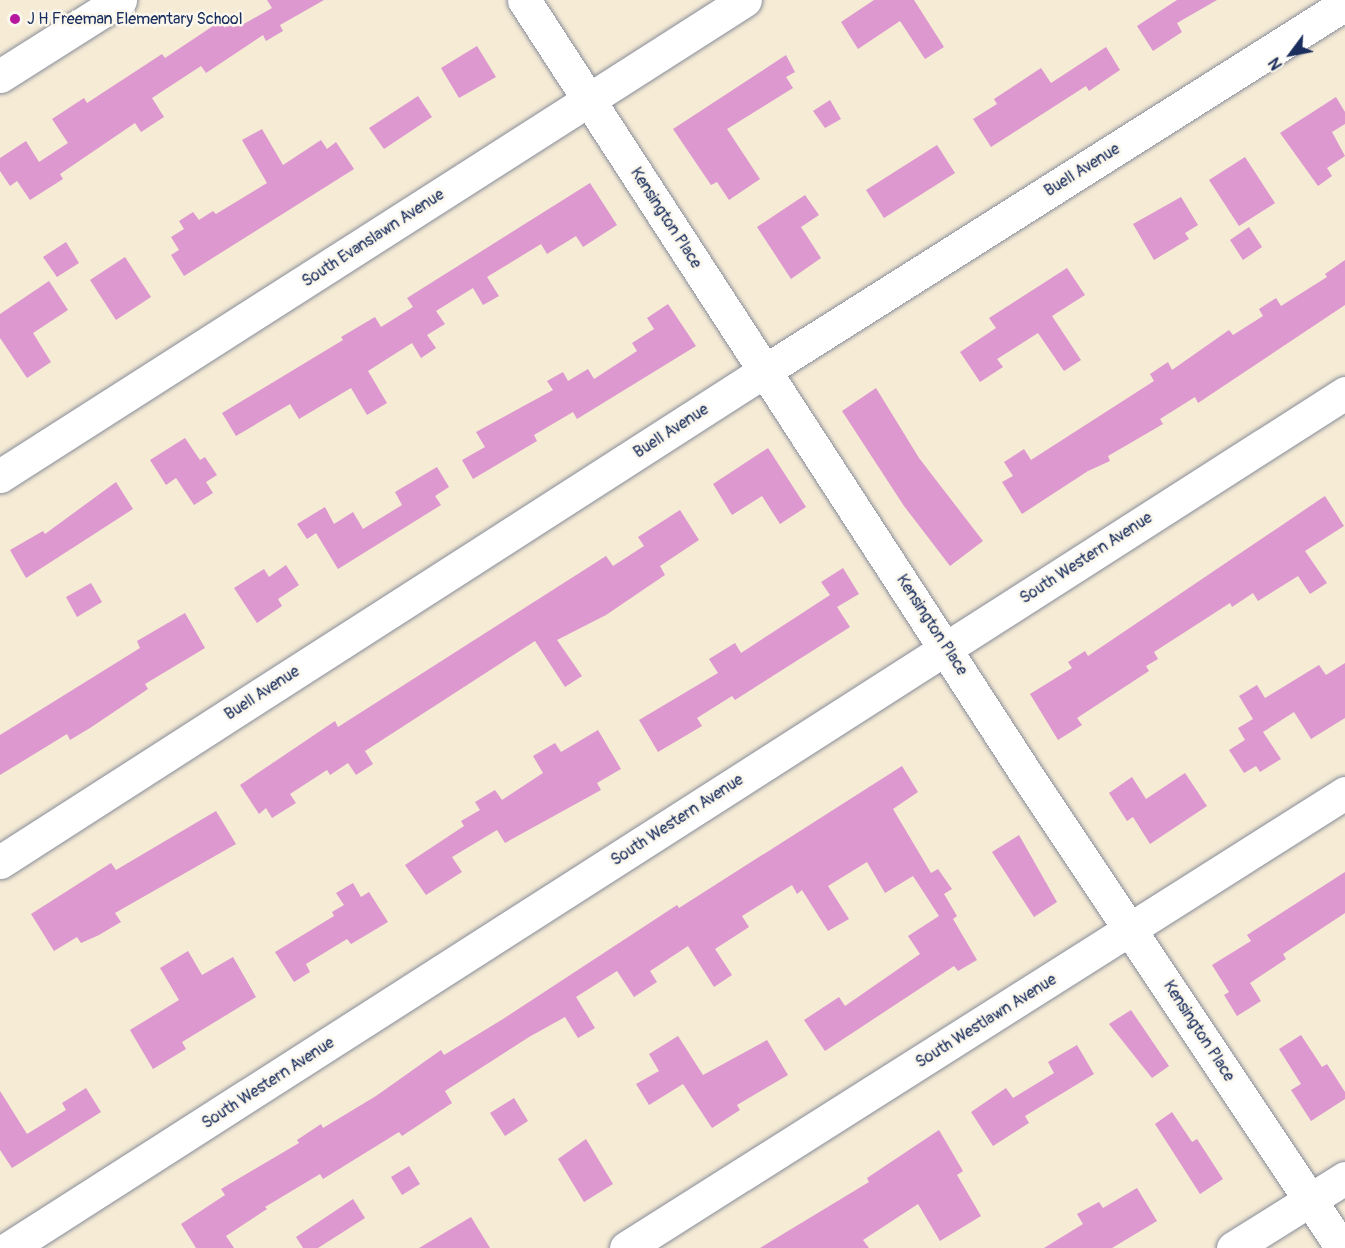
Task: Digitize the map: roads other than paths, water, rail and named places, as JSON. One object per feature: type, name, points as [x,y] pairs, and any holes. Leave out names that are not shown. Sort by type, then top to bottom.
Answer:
[{"type":"street","points":[[0,76],[120,0]]},
{"type":"street","name":"Kensington Place","points":[[524,0],[947,647],[1028,777],[1132,928],[1342,1248]]},
{"type":"street","name":"South Evanslawn Avenue","points":[[0,476],[745,0]]},
{"type":"street","name":"Buell Avenue","points":[[0,862],[766,369],[1345,4]]},
{"type":"street","name":"South Western Avenue","points":[[9,1248],[1345,393]]},
{"type":"street","name":"South Westlawn Avenue","points":[[626,1248],[1345,793]]},
{"type":"street","points":[[1233,1248],[1345,1178]]},
{"type":"place","name":"J H Freeman Elementary School","points":[[15,19]]}]
